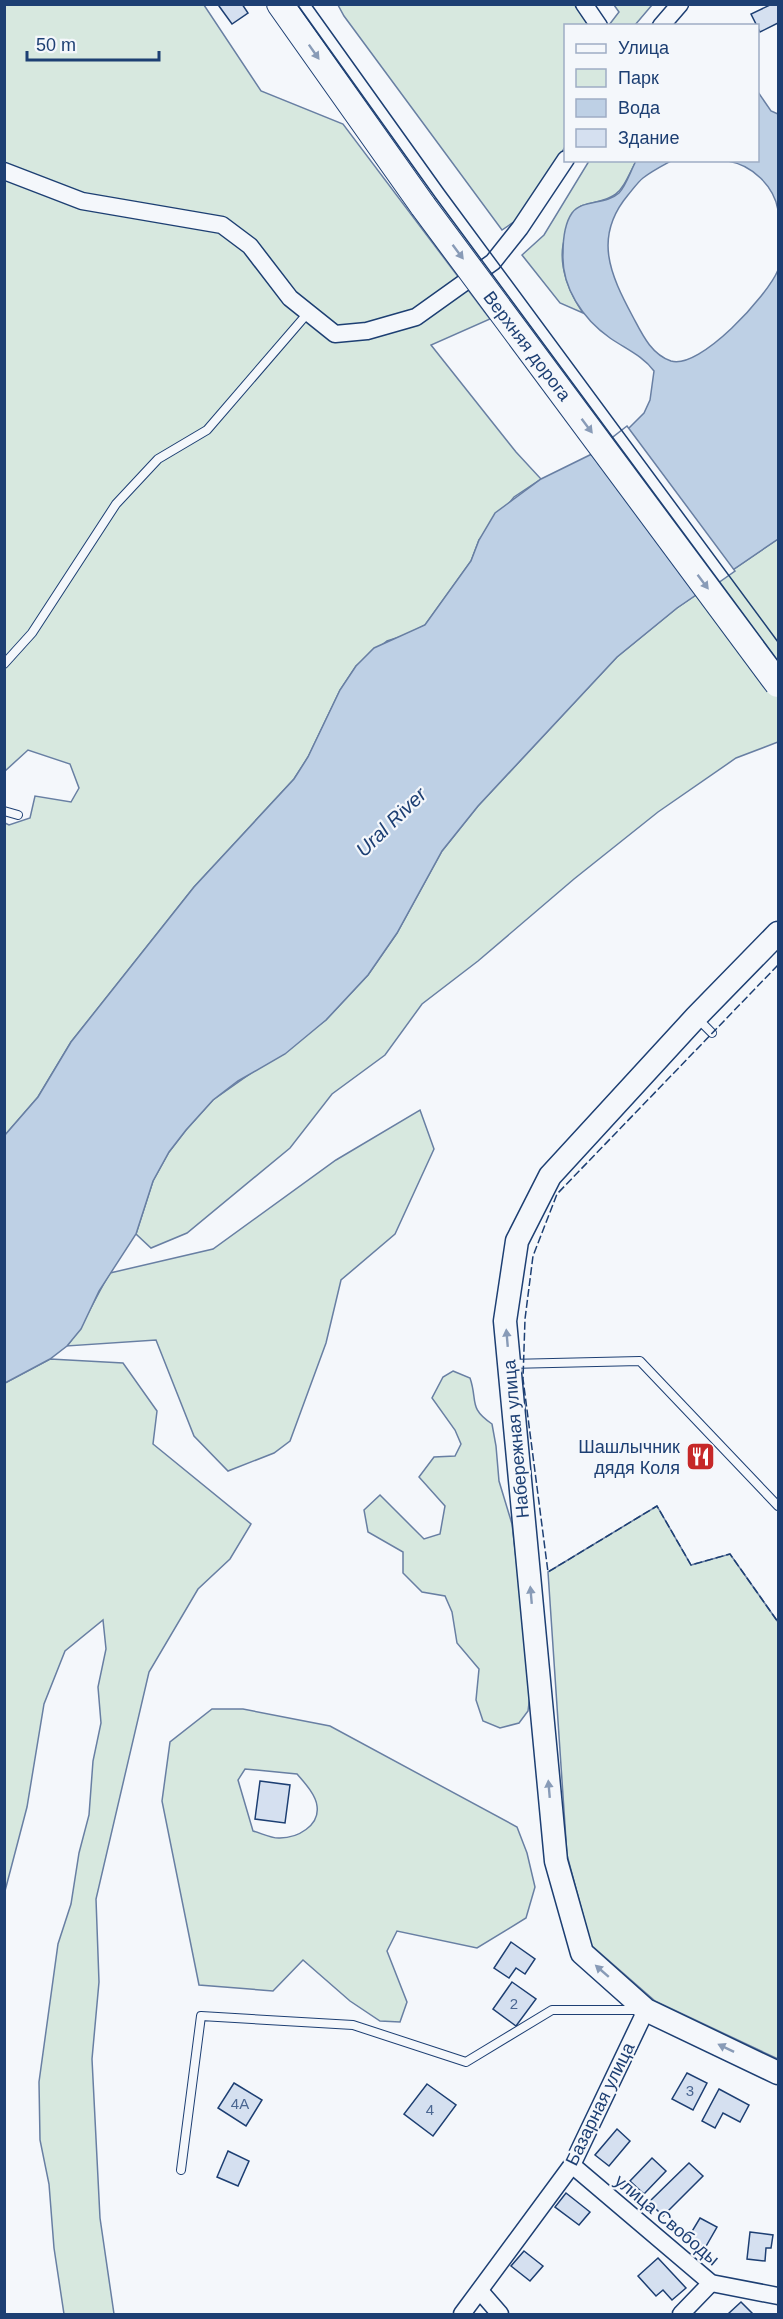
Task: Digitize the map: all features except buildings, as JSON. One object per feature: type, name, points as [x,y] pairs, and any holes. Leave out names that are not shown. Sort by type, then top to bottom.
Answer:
[{"type":"main road","name":"Верхняя дорога","points":[[280,4],[423,206],[778,684]]},
{"type":"main road","name":"Набережная улица","points":[[646,2010],[582,1953],[556,1861],[505,1321],[517,1241],[550,1176],[704,1025],[778,933]]},
{"type":"main road","points":[[646,2010],[778,2073]]},
{"type":"street","points":[[584,4],[598,24]]},
{"type":"street","points":[[663,24],[680,4]]},
{"type":"street","points":[[4,171],[82,201],[222,225],[250,246],[290,298],[307,314],[335,334],[367,331],[416,317],[493,262],[520,228],[564,162]]},
{"type":"street","name":"Базарная улица","points":[[462,2314],[572,2165],[646,2010]]},
{"type":"street","name":"улица Свободы","points":[[572,2165],[711,2283],[778,2296]]},
{"type":"street","points":[[681,2314],[711,2283]]},
{"type":"street","points":[[480,2291],[500,2314]]},
{"type":"lane","points":[[4,664],[32,633],[116,504],[158,459],[207,430],[307,314]]},
{"type":"lane","points":[[4,811],[18,815]]},
{"type":"lane","points":[[509,1364],[640,1360],[778,1506]]},
{"type":"lane","points":[[181,2170],[201,2016],[353,2025],[466,2062],[552,2010],[646,2010]]},
{"type":"green space","points":[[5,5],[204,5],[261,91],[343,124],[490,319],[431,345],[516,452],[541,479],[514,497],[479,540],[471,561],[425,625],[406,635],[387,641],[356,666],[340,690],[308,757],[294,779],[194,887],[71,1042],[38,1097],[5,1135],[5,823],[9,825],[30,818],[35,796],[71,802],[79,788],[70,764],[28,750],[5,771]]},
{"type":"green space","points":[[338,5],[575,5],[588,24],[564,24],[564,149],[524,215],[502,230]]},
{"type":"green space","points":[[614,5],[652,5],[636,24],[610,24],[619,12]]},
{"type":"green space","points":[[588,162],[635,162],[617,193],[604,200],[581,206],[564,240],[562,254],[564,272],[574,298],[583,313],[560,303],[522,255],[544,235]]},
{"type":"green space","points":[[778,539],[778,742],[736,758],[658,812],[574,879],[478,961],[422,1004],[385,1055],[332,1094],[290,1148],[187,1233],[151,1248],[136,1234],[153,1181],[169,1152],[186,1130],[213,1100],[326,1020],[368,975],[397,933],[442,851],[478,806],[617,657],[677,608]]},
{"type":"green space","points":[[420,1110],[434,1149],[395,1234],[341,1280],[326,1343],[290,1441],[274,1453],[228,1471],[194,1436],[156,1340],[67,1346],[110,1273],[213,1249],[336,1160]]},
{"type":"green space","points":[[50,1359],[123,1363],[157,1411],[153,1444],[251,1524],[230,1559],[198,1589],[149,1672],[96,1899],[99,1982],[92,2059],[100,2218],[114,2314],[64,2314],[54,2248],[49,2184],[40,2140],[39,2082],[58,1944],[71,1904],[79,1853],[89,1815],[93,1761],[101,1723],[98,1687],[106,1649],[103,1620],[65,1651],[44,1704],[27,1807],[5,1891],[5,1383]]},
{"type":"green space","points":[[453,1371],[470,1378],[475,1404],[484,1418],[492,1424],[499,1481],[512,1524],[531,1687],[528,1711],[519,1723],[500,1728],[483,1721],[476,1700],[479,1669],[457,1643],[452,1612],[445,1596],[422,1592],[403,1573],[403,1552],[368,1532],[364,1510],[380,1495],[424,1539],[440,1534],[445,1506],[419,1477],[434,1457],[455,1456],[461,1444],[455,1430],[432,1398],[443,1377]]},
{"type":"green space","points":[[657,1506],[691,1565],[730,1554],[778,1622],[778,2059],[655,2001],[591,1945],[567,1855],[548,1572]]},
{"type":"green space","points":[[212,1709],[243,1709],[330,1726],[517,1827],[527,1853],[535,1887],[526,1918],[477,1948],[397,1931],[387,1951],[407,2002],[400,2022],[380,2021],[350,2001],[303,1960],[273,1991],[199,1985],[162,1801],[170,1742]],"holes":[[[245,1769],[297,1774],[316,1802],[317,1813],[311,1825],[306,1830],[287,1837],[274,1838],[253,1831],[238,1780]]]},
{"type":"water","points":[[759,93],[771,111],[778,114],[778,210],[767,185],[753,172],[732,162],[759,162]]},
{"type":"water","name":"Ural River","points":[[636,162],[669,162],[641,180],[628,195],[617,211],[608,241],[612,271],[625,301],[644,337],[664,358],[671,361],[684,361],[715,343],[761,296],[778,270],[778,539],[677,608],[617,657],[478,806],[442,851],[397,933],[368,975],[326,1020],[285,1054],[238,1081],[213,1100],[169,1152],[153,1181],[136,1234],[99,1291],[81,1329],[67,1346],[50,1359],[5,1383],[5,1135],[38,1097],[71,1042],[194,887],[294,779],[308,757],[340,690],[356,666],[374,648],[425,625],[471,561],[479,540],[495,513],[541,479],[606,447],[644,413],[650,400],[654,371],[639,357],[600,330],[583,312],[570,290],[563,266],[565,232],[572,213],[582,206],[614,197],[622,190]]},
{"type":"pier","points":[[627,426],[735,571],[701,595],[604,444]]},
{"type":"tram line","points":[[297,4],[435,197],[778,661]]},
{"type":"tram line","points":[[311,4],[444,190],[778,642]]},
{"type":"fence","points":[[778,965],[557,1194],[533,1256],[525,1319],[523,1379],[548,1572],[657,1506],[691,1565],[730,1554],[778,1622]]},
{"type":"place","name":"Шашлычник дядя Коля","points":[[701,1457]]}]
